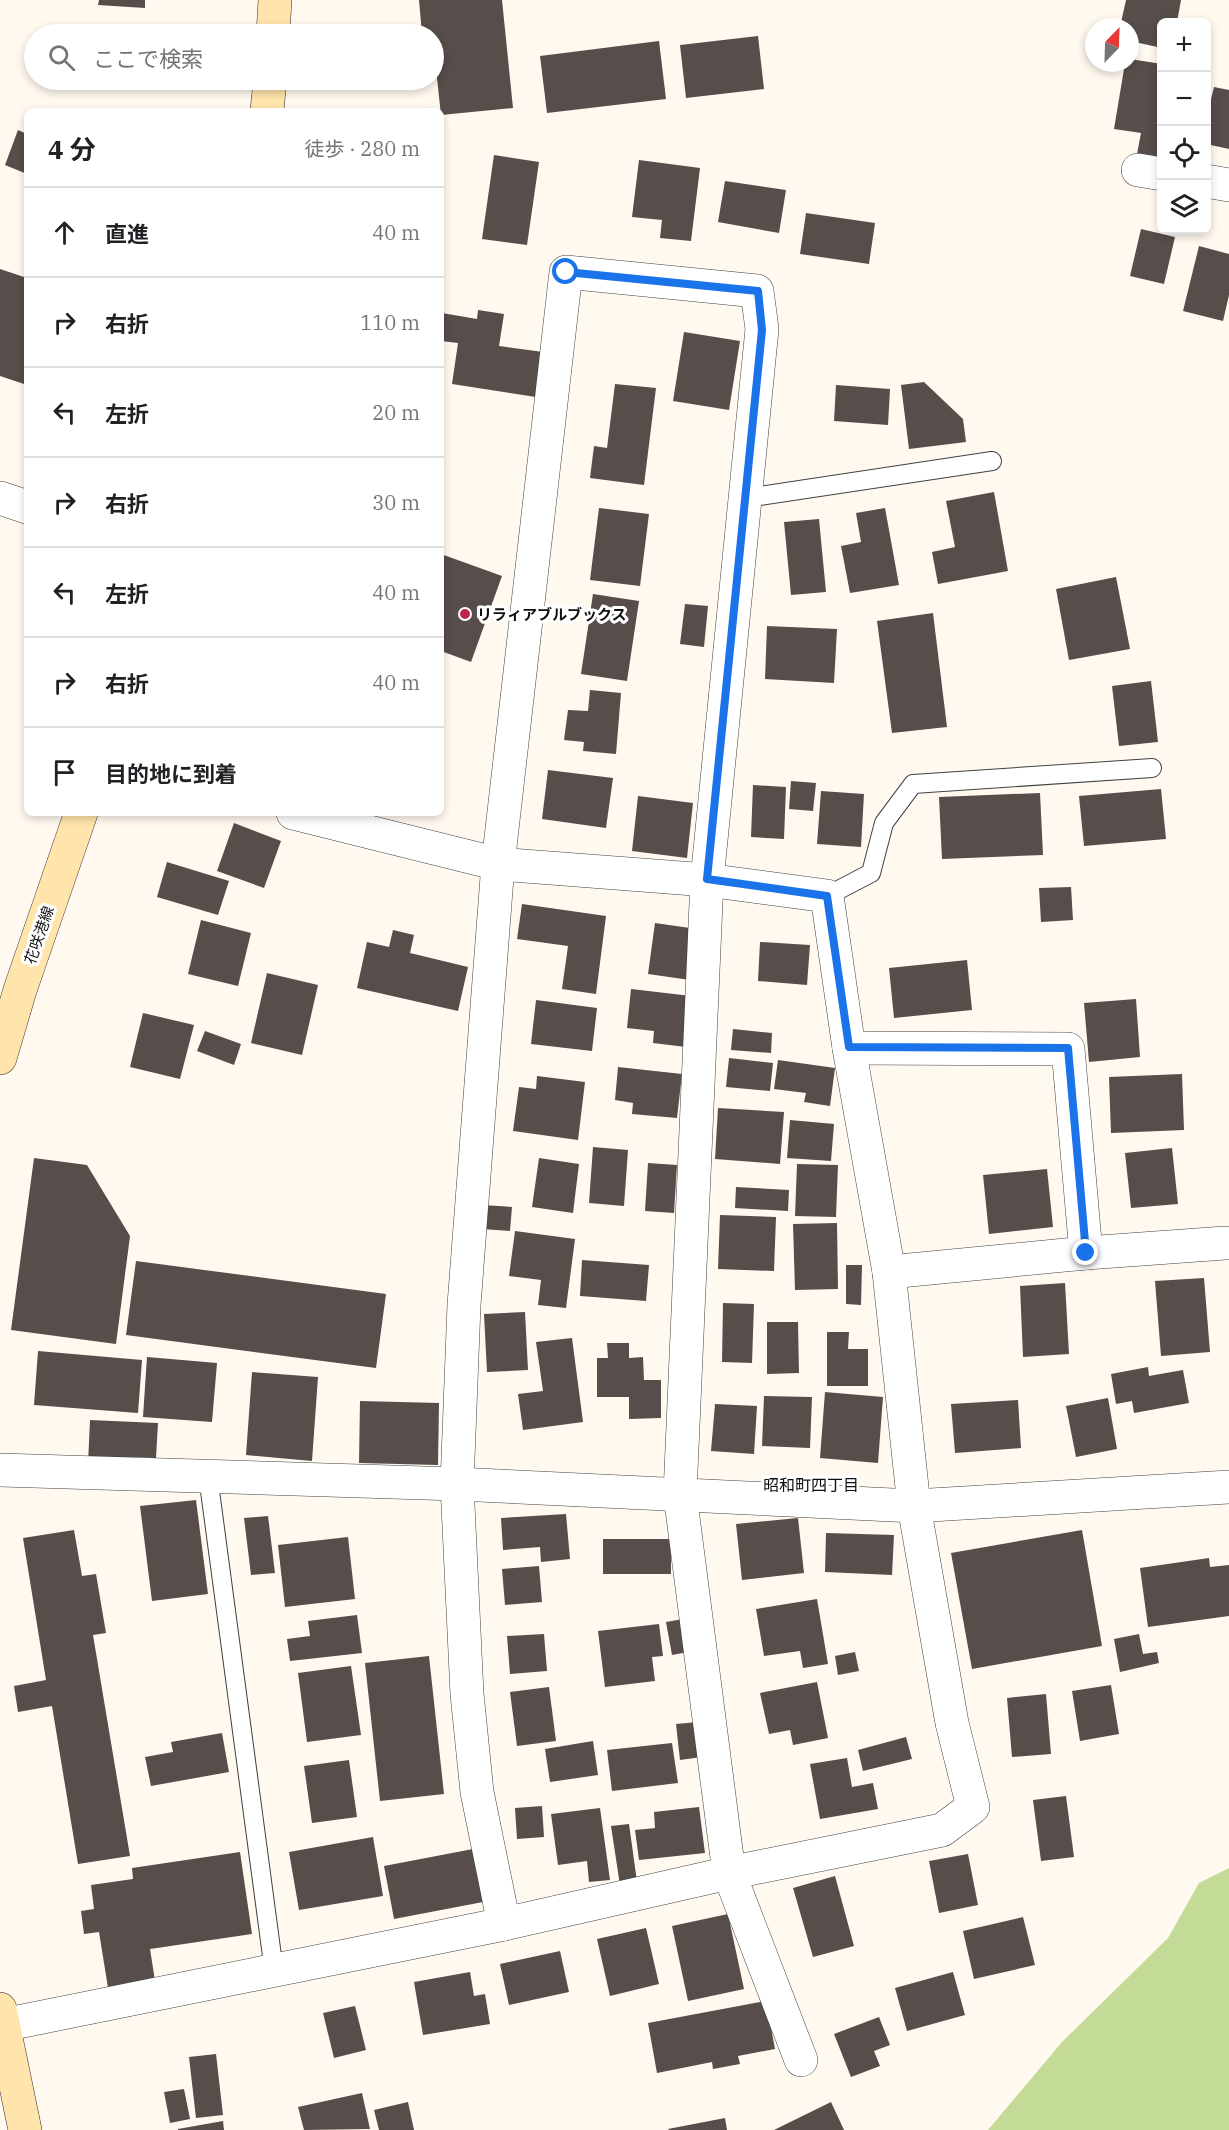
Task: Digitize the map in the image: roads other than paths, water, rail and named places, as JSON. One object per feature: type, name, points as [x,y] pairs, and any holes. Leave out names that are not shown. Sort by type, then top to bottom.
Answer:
[{"type":"main road","points":[[274,24],[275,0]]},
{"type":"main road","points":[[267,108],[269,90]]},
{"type":"main road","name":"花咲港線","points":[[0,1058],[10,988],[80,816]]},
{"type":"main road","points":[[1,2017],[25,2130]]},
{"type":"street","points":[[1211,182],[1229,185]]},
{"type":"street","points":[[504,1924],[477,1792],[467,1694],[457,1484],[464,1305],[498,864],[566,272],[758,291],[762,330],[707,879],[680,1494],[729,1873],[801,2060]]},
{"type":"street","points":[[0,498],[24,506]]},
{"type":"street","points":[[1,2017],[274,1971],[504,1924],[729,1873],[942,1830],[973,1807],[952,1723],[914,1506],[889,1272],[849,1047],[827,896],[707,879],[498,864],[305,816]]},
{"type":"street","points":[[849,1047],[1068,1048],[1086,1253]]},
{"type":"street","points":[[889,1272],[1086,1253],[1225,1243]]},
{"type":"street","points":[[0,1470],[457,1484],[914,1506],[1229,1487]]},
{"type":"lane","points":[[746,498],[993,461]]},
{"type":"lane","points":[[827,896],[871,873],[884,823],[913,784],[1152,768]]},
{"type":"lane","points":[[208,1476],[274,1971]]},
{"type":"place","name":"リラィアブルブックス","points":[[465,614]]},
{"type":"district","name":"昭和町四丁目","points":[[811,1485]]}]
